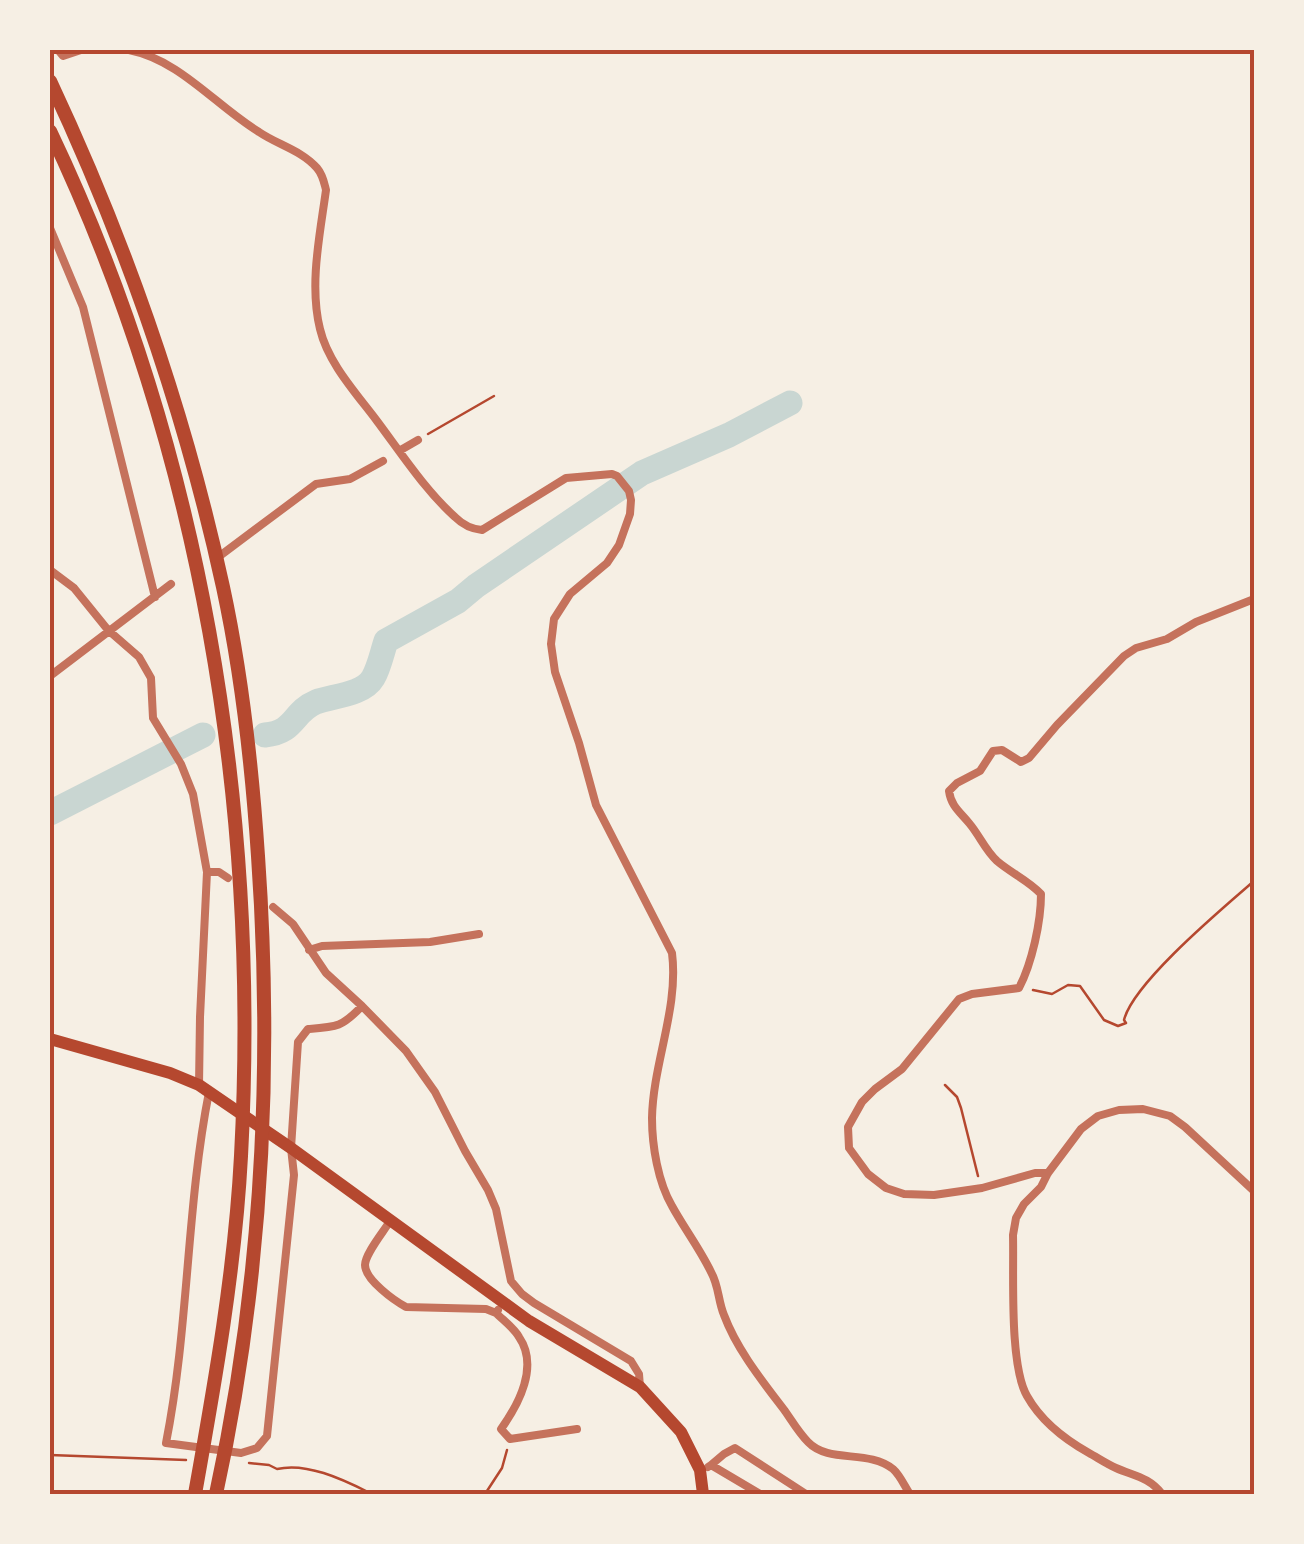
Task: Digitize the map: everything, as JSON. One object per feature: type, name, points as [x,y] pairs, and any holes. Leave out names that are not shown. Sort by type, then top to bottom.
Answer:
[{"type":"highway","points":[[50,81],[119,239],[165,368],[224,590],[246,728],[264,968],[265,1095],[250,1303],[216,1494]]},
{"type":"highway","points":[[50,131],[93,229],[161,426],[202,594],[226,733],[236,824],[243,969],[242,1157],[228,1299],[195,1494]]},
{"type":"highway","points":[[50,1039],[170,1073],[204,1088],[390,1221],[500,1308],[640,1387],[681,1432],[705,1468],[703,1494]]},
{"type":"street","points":[[58,50],[62,56],[82,50]]},
{"type":"street","points":[[129,50],[160,60],[260,134],[291,148],[318,168],[326,190],[317,274],[321,335],[336,365],[453,516],[472,530],[482,530],[566,478],[612,474],[629,491],[630,514],[619,544],[607,563],[570,594],[554,619],[551,644],[555,672],[596,805],[672,953],[672,992],[652,1109],[662,1184],[719,1289],[723,1313],[732,1332],[756,1372],[810,1444],[826,1453],[873,1460],[893,1470],[910,1494]]},
{"type":"street","points":[[50,228],[82,307],[155,596]]},
{"type":"street","points":[[399,451],[418,440]]},
{"type":"street","points":[[218,558],[316,484],[350,479],[383,460]]},
{"type":"street","points":[[50,570],[74,588],[108,630],[139,658],[151,678],[153,718],[181,764],[193,794],[208,872],[200,1017],[204,1088],[176,1390],[166,1443],[241,1453],[257,1448],[267,1436],[294,1176],[291,1148],[298,1042],[308,1028],[337,1027],[362,1006]]},
{"type":"street","points":[[50,676],[171,584]]},
{"type":"street","points":[[1048,1173],[934,1196],[904,1194],[886,1188],[868,1174],[850,1148],[848,1127],[862,1102],[902,1070],[960,1000],[972,994],[1020,986],[1026,976],[1042,908],[1041,894],[987,851],[951,803],[950,791],[980,771],[993,751],[1002,750],[1022,762],[1029,758],[1124,656],[1136,648],[1254,599]]},
{"type":"street","points":[[208,872],[228,878]]},
{"type":"street","points":[[273,907],[293,924],[326,973],[406,1051],[435,1092],[496,1209],[511,1281],[534,1303],[631,1361],[639,1374],[640,1387]]},
{"type":"street","points":[[309,950],[322,946],[430,942],[479,934]]},
{"type":"street","points":[[1162,1494],[1149,1481],[1105,1462],[1060,1435],[1026,1396],[1015,1336],[1016,1218],[1080,1129],[1098,1116],[1119,1110],[1143,1109],[1170,1116],[1254,1191]]},
{"type":"street","points":[[390,1221],[365,1266],[370,1278],[396,1302],[406,1306],[500,1308],[520,1337],[528,1358],[524,1386],[515,1410],[501,1429],[510,1438],[576,1429]]},
{"type":"street","points":[[760,1494],[705,1468],[735,1448],[806,1494]]},
{"type":"path","points":[[418,440],[494,396]]},
{"type":"path","points":[[1020,986],[1052,994],[1068,985],[1080,986],[1104,1020],[1118,1026],[1126,1023],[1126,1013],[1140,989],[1254,881]]},
{"type":"path","points":[[945,1085],[961,1108],[982,1188]]},
{"type":"path","points":[[485,1494],[502,1468],[510,1438]]},
{"type":"waterway","points":[[265,735],[283,730],[316,702],[368,684],[386,641],[458,601],[642,473],[790,403]]},
{"type":"waterway","points":[[50,813],[203,735]]}]
